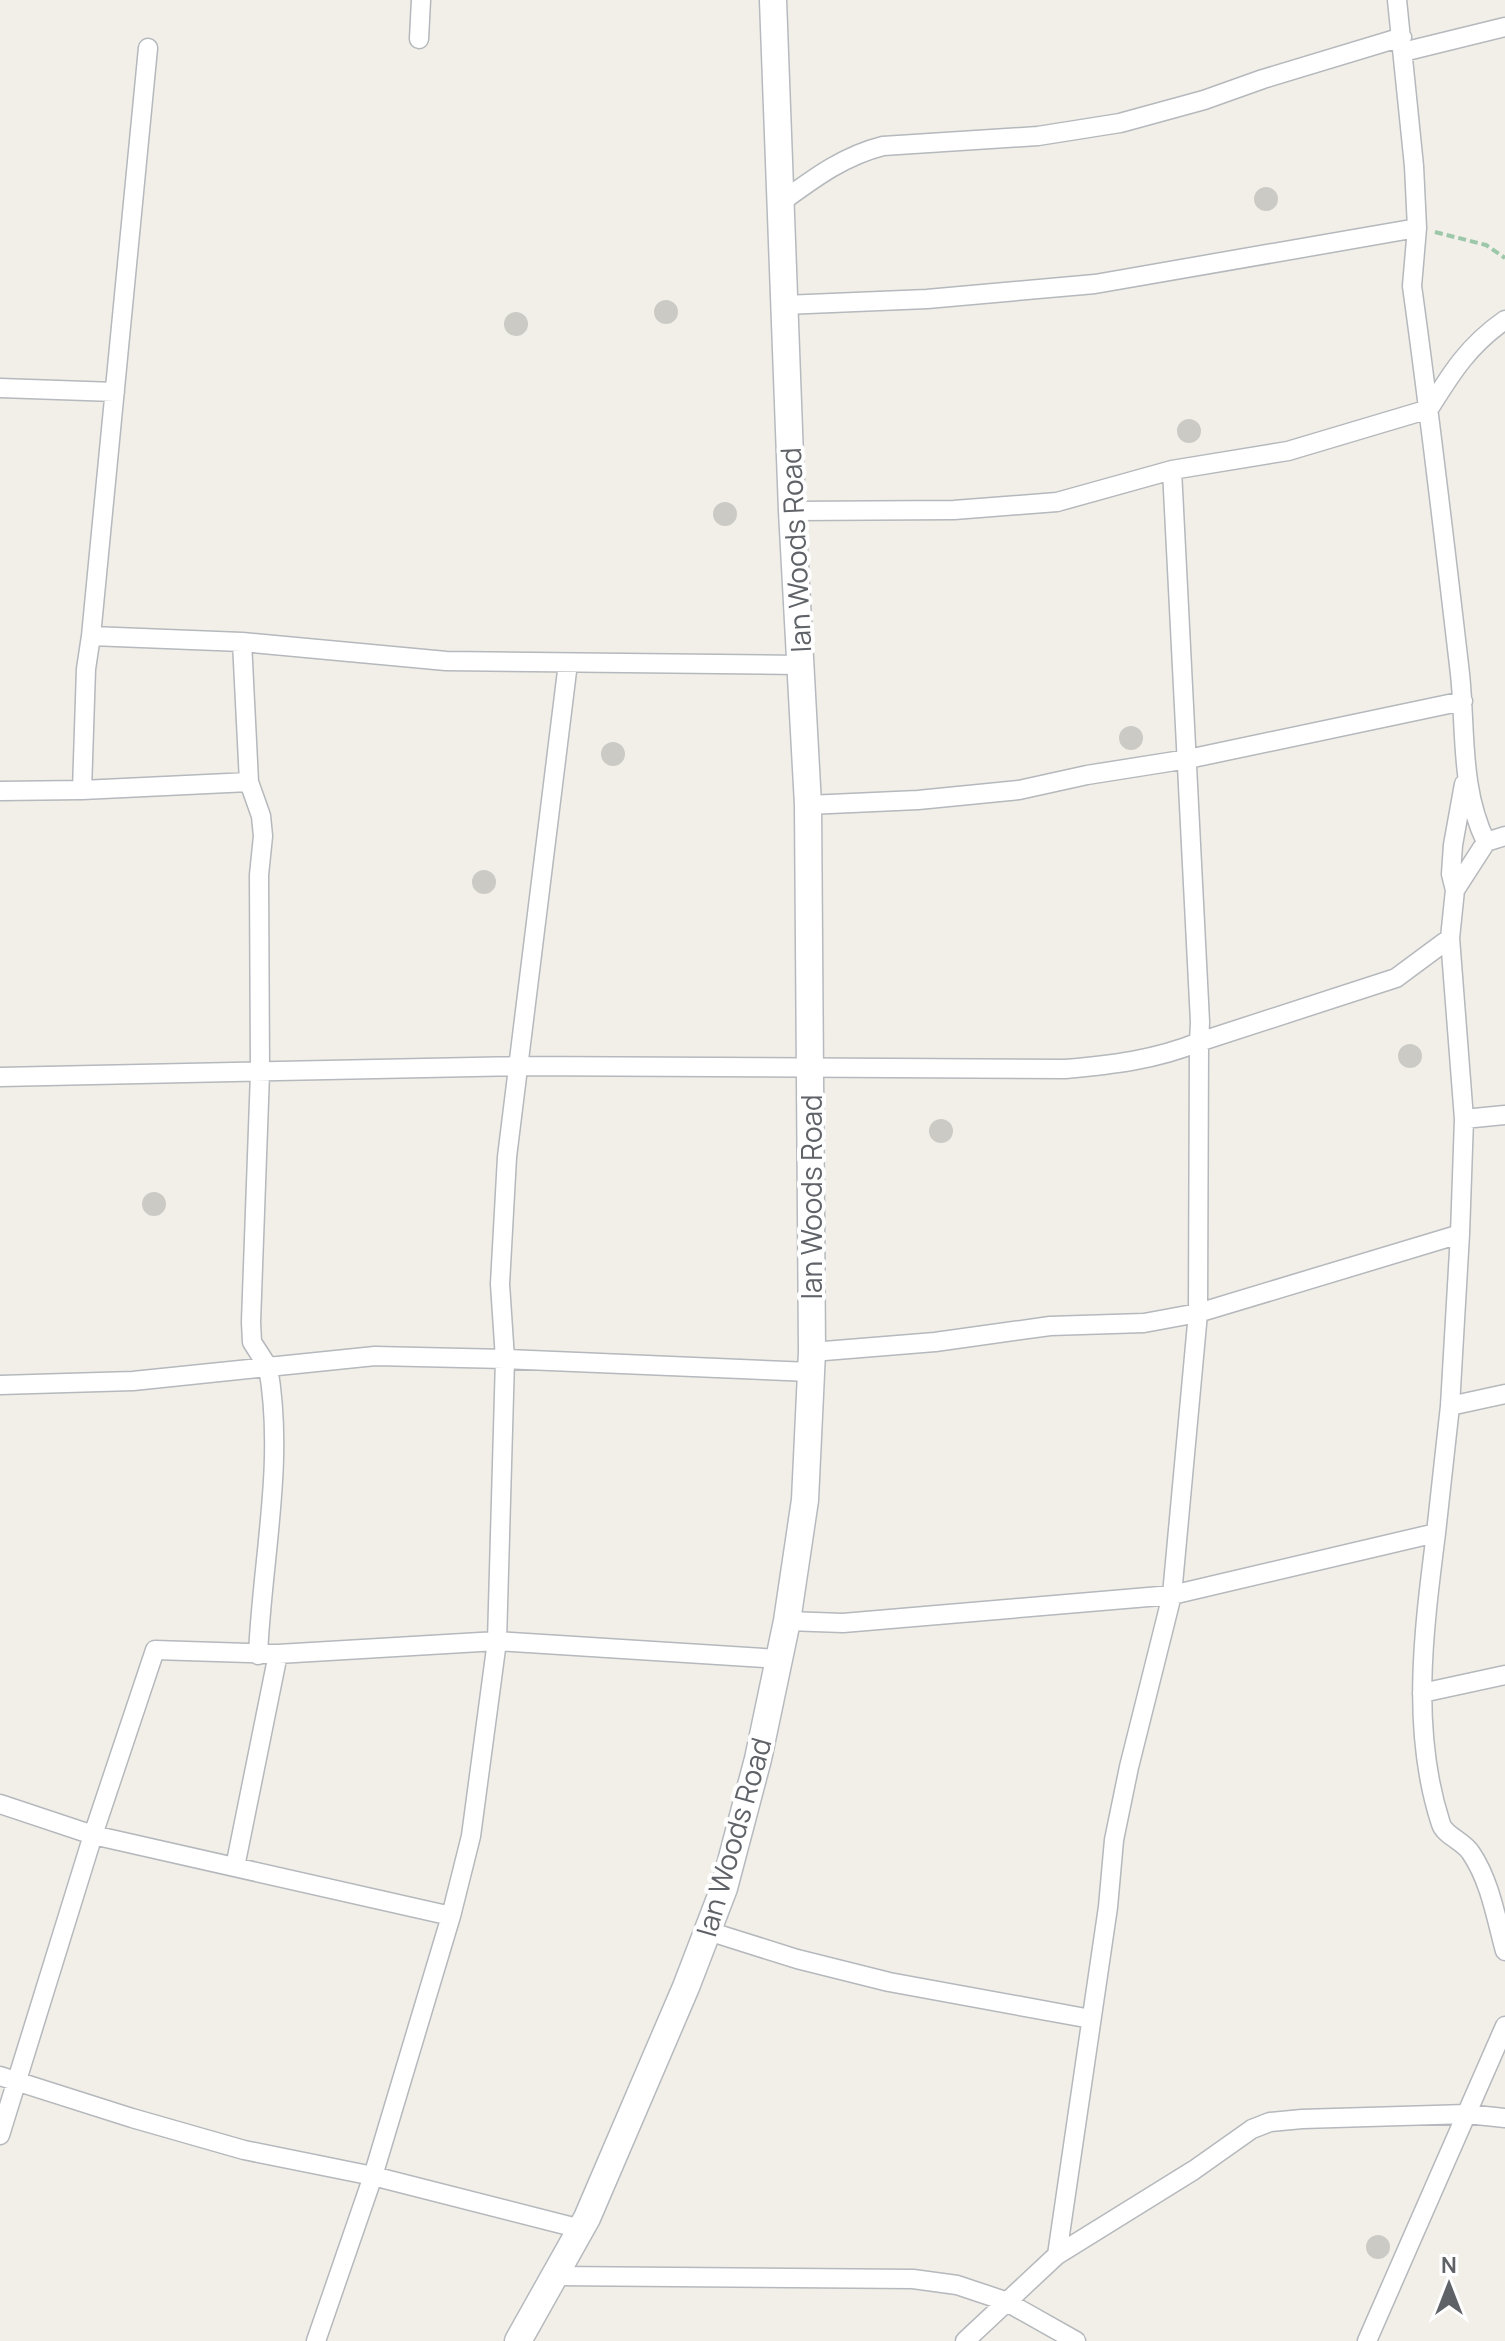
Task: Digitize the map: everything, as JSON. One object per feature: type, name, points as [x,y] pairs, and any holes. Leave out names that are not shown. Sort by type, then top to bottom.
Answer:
[{"type":"street","points":[[419,39],[421,0]]},
{"type":"street","name":"Ian Woods Road","points":[[518,2341],[581,2229],[724,1888],[758,1759],[787,1621],[805,1500],[812,1362],[808,805],[792,511],[773,0]]},
{"type":"street","points":[[1397,0],[1417,228],[1412,286],[1463,701],[1466,776],[1476,822],[1486,842]]},
{"type":"street","points":[[780,203],[858,152],[883,146],[1038,136],[1120,123],[1204,100],[1263,79],[1402,45],[1505,27]]},
{"type":"street","points":[[82,790],[86,669],[148,48]]},
{"type":"street","points":[[784,305],[927,299],[1095,284],[1417,228]]},
{"type":"street","points":[[792,511],[954,510],[1057,502],[1172,470],[1288,451],[1429,409],[1455,367],[1480,338],[1505,320]]},
{"type":"street","points":[[0,388],[115,392]]},
{"type":"street","points":[[1057,2255],[1114,1840],[1172,1595],[1198,1313],[1200,1022],[1172,470]]},
{"type":"street","points":[[91,636],[242,642],[446,661],[801,665]]},
{"type":"street","points":[[242,642],[249,782],[261,816],[263,836],[259,875],[260,1073],[251,1322],[252,1342],[268,1367],[272,1393],[270,1534],[260,1607],[258,1655]]},
{"type":"street","points":[[316,2341],[373,2176],[451,1916],[471,1836],[497,1641],[505,1359],[500,1284],[501,1228],[517,1066],[568,663]]},
{"type":"street","points":[[808,805],[918,800],[1019,790],[1087,775],[1188,759],[1463,701]]},
{"type":"street","points":[[1466,776],[1453,845],[1451,874],[1455,890],[1450,938],[1464,1119],[1460,1234],[1450,1406],[1424,1633],[1422,1693],[1429,1782],[1443,1829],[1469,1849],[1482,1871],[1505,1951]]},
{"type":"street","points":[[0,791],[249,782]]},
{"type":"street","points":[[1455,890],[1486,842],[1505,836]]},
{"type":"street","points":[[0,1077],[517,1066],[1065,1069],[1129,1063],[1170,1053],[1396,978],[1450,938]]},
{"type":"street","points":[[1464,1119],[1505,1115]]},
{"type":"street","points":[[0,1385],[133,1381],[375,1356],[812,1362],[1050,1326],[1144,1323],[1198,1313],[1460,1234]]},
{"type":"street","points":[[1450,1406],[1505,1394]]},
{"type":"street","points":[[787,1621],[843,1623],[1172,1595],[1436,1533]]},
{"type":"street","points":[[0,2135],[93,1835],[155,1650],[258,1655],[497,1641],[778,1659]]},
{"type":"street","points":[[235,1867],[278,1654]]},
{"type":"street","points":[[1422,1693],[1505,1675]]},
{"type":"street","points":[[0,1804],[93,1835],[451,1916]]},
{"type":"street","points":[[708,1931],[797,1959],[889,1982],[1091,2019]]},
{"type":"street","points":[[1367,2341],[1505,2026]]},
{"type":"street","points":[[0,2076],[244,2150],[373,2176],[581,2229]]},
{"type":"street","points":[[965,2341],[1057,2255],[1194,2170],[1252,2129],[1270,2122],[1467,2114],[1505,2118]]},
{"type":"street","points":[[554,2276],[913,2279],[957,2285],[1005,2301],[1076,2341]]},
{"type":"path","points":[[1417,228],[1486,245],[1505,258]]},
{"type":"building","points":[[1266,187],[1274,191],[1278,199],[1274,207],[1266,211],[1258,207],[1254,199],[1258,191]]},
{"type":"building","points":[[666,300],[674,304],[678,312],[674,320],[666,324],[658,320],[654,312],[658,304]]},
{"type":"building","points":[[516,312],[524,316],[528,324],[524,332],[516,336],[508,332],[504,324],[508,316]]},
{"type":"building","points":[[1189,419],[1197,423],[1201,431],[1197,439],[1189,443],[1181,439],[1177,431],[1181,423]]},
{"type":"building","points":[[725,502],[733,506],[737,514],[733,522],[725,526],[717,522],[713,514],[717,506]]},
{"type":"building","points":[[1131,726],[1139,730],[1143,738],[1139,746],[1131,750],[1123,746],[1119,738],[1123,730]]},
{"type":"building","points":[[613,742],[621,746],[625,754],[621,762],[613,766],[605,762],[601,754],[605,746]]},
{"type":"building","points":[[484,870],[492,874],[496,882],[492,890],[484,894],[476,890],[472,882],[476,874]]},
{"type":"building","points":[[1410,1044],[1418,1048],[1422,1056],[1418,1064],[1410,1068],[1402,1064],[1398,1056],[1402,1048]]},
{"type":"building","points":[[941,1119],[949,1123],[953,1131],[949,1139],[941,1143],[933,1139],[929,1131],[933,1123]]},
{"type":"building","points":[[154,1192],[162,1196],[166,1204],[162,1212],[154,1216],[146,1212],[142,1204],[146,1196]]},
{"type":"building","points":[[1378,2235],[1386,2239],[1390,2247],[1386,2255],[1378,2259],[1370,2255],[1366,2247],[1370,2239]]}]
